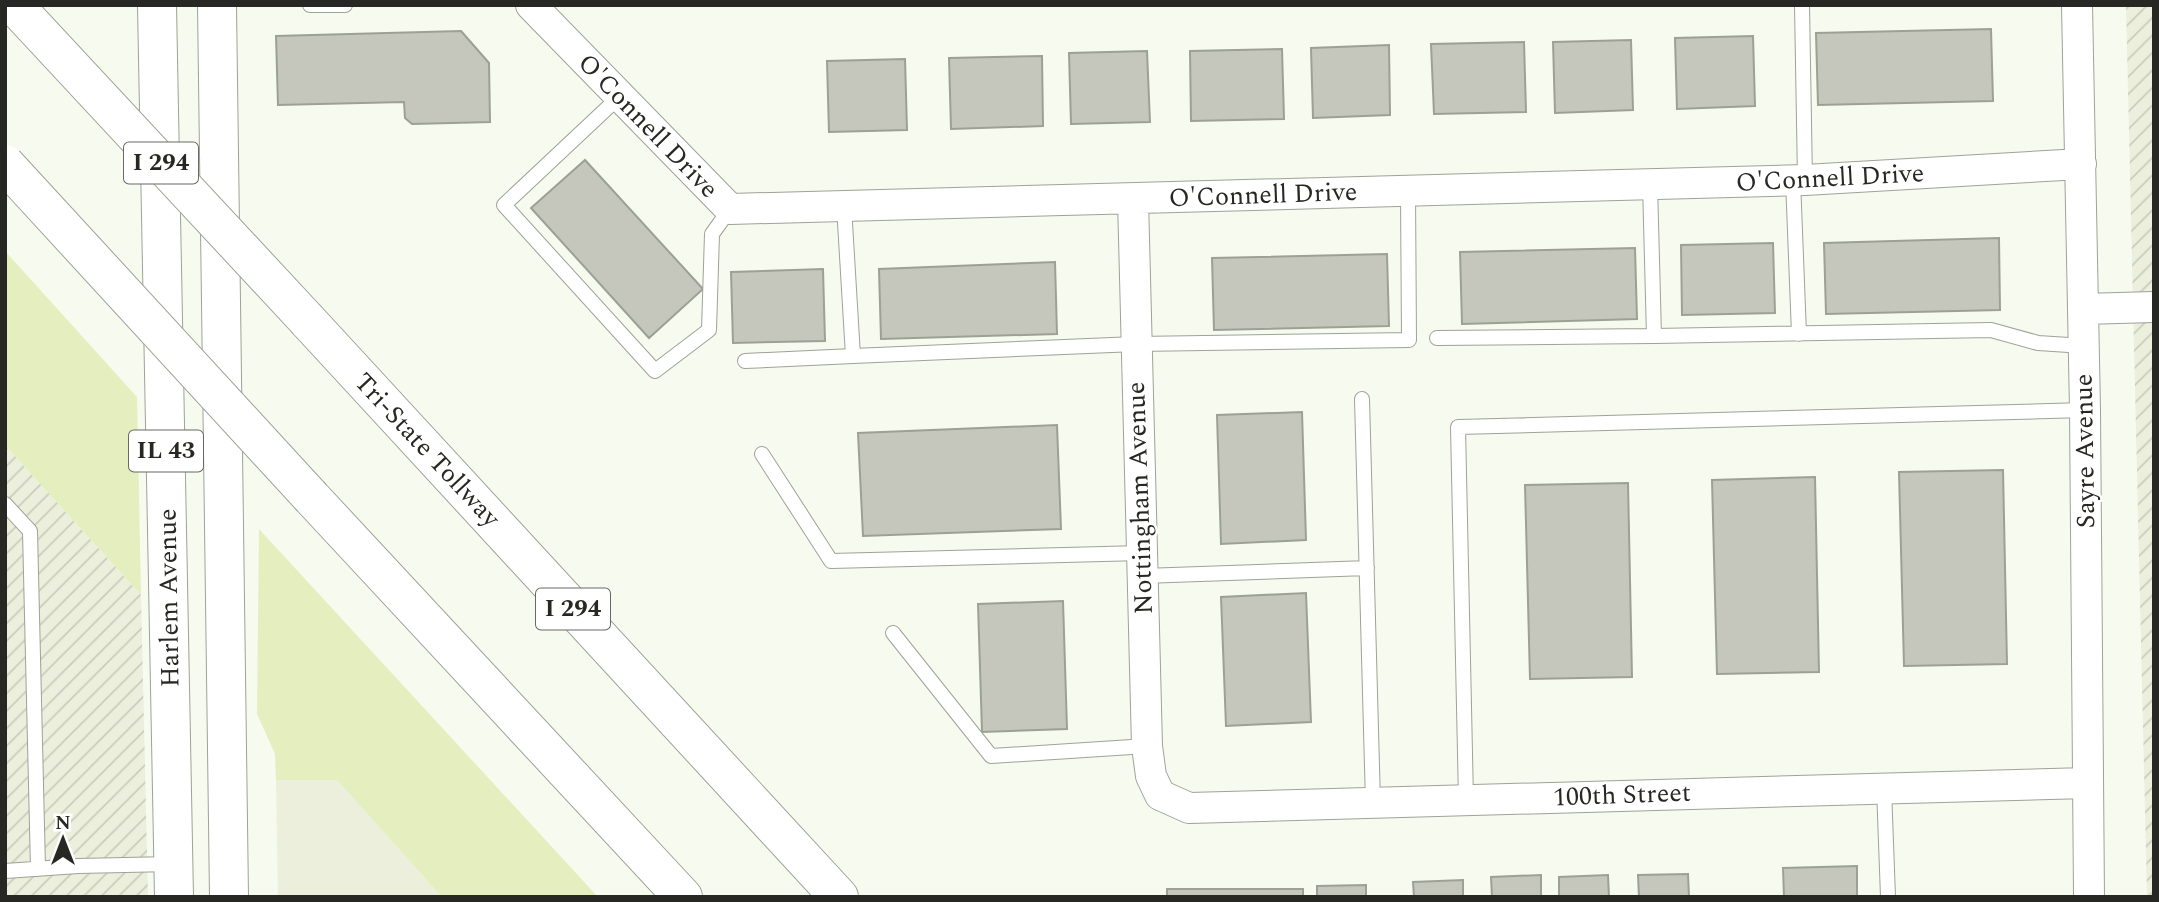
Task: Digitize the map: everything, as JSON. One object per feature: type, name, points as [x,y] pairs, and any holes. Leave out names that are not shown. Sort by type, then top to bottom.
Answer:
[{"type":"main road","name":"Tri-State Tollway","points":[[14,5],[839,897]]},
{"type":"main road","name":"Harlem Avenue","points":[[157,5],[174,880]]},
{"type":"main road","name":"IL 43","points":[[217,5],[229,897]]},
{"type":"main road","points":[[5,164],[683,897]]},
{"type":"street","name":"O'Connell Drive","points":[[531,5],[730,209],[1799,180],[2081,164]]},
{"type":"street","name":"Sayre Avenue","points":[[2077,5],[2090,897]]},
{"type":"street","name":"Nottingham Avenue","points":[[1133,199],[1147,746],[1151,776],[1160,795]]},
{"type":"street","points":[[2083,309],[2154,307]]},
{"type":"street","name":"100th Street","points":[[1160,795],[1189,808],[2087,783]]},
{"type":"lane","points":[[310,5],[345,5]]},
{"type":"lane","points":[[1799,334],[1802,5]]},
{"type":"lane","points":[[618,97],[504,205],[655,371],[709,330],[712,234],[730,209]]},
{"type":"lane","points":[[1650,184],[1654,336]]},
{"type":"lane","points":[[745,361],[1136,345],[1409,340],[1408,191]]},
{"type":"lane","points":[[844,206],[853,356]]},
{"type":"lane","points":[[1437,338],[1991,330],[2038,343],[2084,346]]},
{"type":"lane","points":[[1362,399],[1373,803]]},
{"type":"lane","points":[[1466,800],[1458,427],[2085,410]]},
{"type":"lane","points":[[762,454],[831,561],[1367,568]]},
{"type":"lane","points":[[5,503],[30,531],[38,869]]},
{"type":"lane","points":[[893,633],[991,756],[1147,746]]},
{"type":"lane","points":[[1884,788],[1888,897]]},
{"type":"lane","points":[[5,871],[38,869],[174,880]]},
{"type":"shaded area","points":[[2126,5],[2154,5],[2154,897],[2147,897]]},
{"type":"shaded area","points":[[5,445],[141,595],[148,897],[5,897]]},
{"type":"shaded area","points":[[276,780],[337,780],[442,897],[278,897]]},
{"type":"green space","points":[[5,251],[137,397],[141,595],[5,445]]},
{"type":"green space","points":[[259,529],[598,897],[442,897],[337,780],[276,780],[275,754],[257,714]]},
{"type":"building","points":[[1991,29],[1993,101],[1818,105],[1816,33]]},
{"type":"building","points":[[461,31],[489,63],[490,122],[412,124],[405,118],[404,102],[278,105],[276,36]]},
{"type":"building","points":[[1753,36],[1755,106],[1677,109],[1675,38]]},
{"type":"building","points":[[1631,40],[1633,110],[1555,113],[1553,42]]},
{"type":"building","points":[[1524,42],[1526,112],[1434,114],[1431,44]]},
{"type":"building","points":[[1389,45],[1390,115],[1313,118],[1311,48]]},
{"type":"building","points":[[1282,49],[1284,119],[1191,121],[1190,51]]},
{"type":"building","points":[[1147,51],[1150,122],[1071,124],[1069,53]]},
{"type":"building","points":[[1042,56],[1043,126],[951,129],[949,58]]},
{"type":"building","points":[[905,59],[907,130],[829,132],[827,61]]},
{"type":"building","points":[[585,160],[703,289],[649,338],[531,208]]},
{"type":"building","points":[[1999,238],[2000,310],[1826,314],[1824,243]]},
{"type":"building","points":[[1773,243],[1775,313],[1682,315],[1681,245]]},
{"type":"building","points":[[1635,248],[1637,319],[1462,324],[1460,252]]},
{"type":"building","points":[[1387,254],[1389,326],[1214,330],[1212,258]]},
{"type":"building","points":[[1055,262],[1057,334],[881,339],[879,269]]},
{"type":"building","points":[[823,269],[825,341],[733,343],[731,272]]},
{"type":"building","points":[[1302,412],[1306,540],[1221,544],[1217,415]]},
{"type":"building","points":[[1057,425],[1061,529],[863,536],[858,433]]},
{"type":"building","points":[[2003,470],[2007,664],[1904,666],[1899,472]]},
{"type":"building","points":[[1815,477],[1819,672],[1717,674],[1712,480]]},
{"type":"building","points":[[1628,483],[1632,677],[1530,679],[1525,485]]},
{"type":"building","points":[[1306,593],[1311,722],[1226,726],[1221,597]]},
{"type":"building","points":[[1063,601],[1067,729],[982,732],[978,604]]},
{"type":"building","points":[[1857,866],[1857,897],[1784,897],[1783,868]]},
{"type":"building","points":[[1688,874],[1689,897],[1639,897],[1638,875]]},
{"type":"building","points":[[1541,875],[1541,897],[1492,897],[1491,877]]},
{"type":"building","points":[[1608,875],[1609,897],[1559,897],[1559,877]]},
{"type":"building","points":[[1463,880],[1463,897],[1414,897],[1413,882]]},
{"type":"building","points":[[1366,885],[1366,897],[1317,897],[1317,886]]},
{"type":"building","points":[[1167,889],[1303,889],[1303,897],[1167,897]]}]
